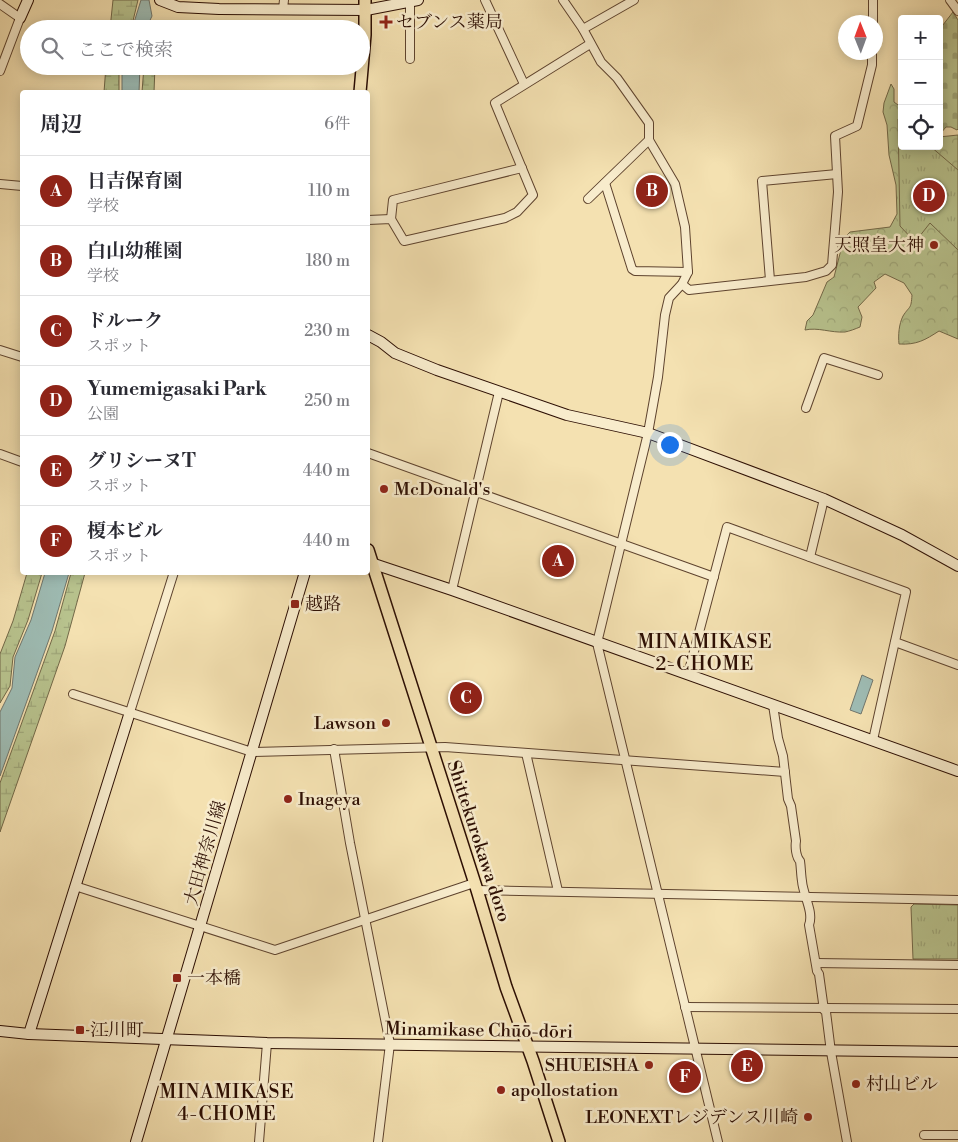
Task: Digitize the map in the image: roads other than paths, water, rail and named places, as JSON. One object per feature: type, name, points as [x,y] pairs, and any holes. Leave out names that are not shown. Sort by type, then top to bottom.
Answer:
[{"type":"main road","points":[[364,20],[365,5]]},
{"type":"main road","points":[[360,90],[361,75]]},
{"type":"main road","name":"Shittekurokawa doro","points":[[370,565],[431,748],[506,987],[559,1142]]},
{"type":"street","points":[[0,72],[28,0]]},
{"type":"street","points":[[160,0],[172,5],[219,9],[283,4],[365,5],[414,1],[410,59]]},
{"type":"street","points":[[485,0],[524,84]]},
{"type":"street","points":[[563,0],[583,29],[601,62],[617,78],[649,123],[649,140],[675,184],[685,227],[688,272],[682,284],[669,298],[648,433],[597,643],[718,1142]]},
{"type":"street","points":[[583,29],[634,0]]},
{"type":"street","points":[[873,0],[873,15]]},
{"type":"street","points":[[950,0],[958,11]]},
{"type":"street","points":[[0,4],[20,18]]},
{"type":"street","points":[[522,168],[393,200],[391,219],[404,242],[505,218],[517,212],[533,196],[522,168],[495,103],[590,44]]},
{"type":"street","points":[[682,284],[689,290],[806,277],[826,271],[832,265],[838,192],[835,136],[857,126],[872,60]]},
{"type":"street","points":[[588,199],[649,140]]},
{"type":"street","points":[[770,280],[762,181],[837,174]]},
{"type":"street","points":[[605,183],[632,269],[635,271],[688,272]]},
{"type":"street","points":[[0,184],[20,186]]},
{"type":"street","points":[[370,220],[391,219]]},
{"type":"street","points":[[370,335],[395,353],[499,392],[568,415],[648,433],[824,499],[902,535],[958,566]]},
{"type":"street","points":[[0,350],[20,356]]},
{"type":"street","points":[[806,408],[824,358],[878,375]]},
{"type":"street","points":[[452,590],[499,392]]},
{"type":"street","points":[[0,454],[20,461]]},
{"type":"street","points":[[370,454],[714,577]]},
{"type":"street","points":[[810,557],[824,499]]},
{"type":"street","points":[[688,674],[727,526],[906,592],[873,740]]},
{"type":"street","points":[[370,562],[958,771]]},
{"type":"street","points":[[30,1034],[173,575]]},
{"type":"street","name":"大田神奈川線","points":[[136,1142],[303,575]]},
{"type":"street","points":[[895,642],[958,666]]},
{"type":"street","points":[[72,694],[252,752],[445,747],[785,772]]},
{"type":"street","points":[[773,705],[847,1142]]},
{"type":"street","points":[[334,750],[390,1044],[378,1142]]},
{"type":"street","points":[[526,753],[558,891]]},
{"type":"street","points":[[75,886],[275,950],[365,920],[475,887],[558,891],[958,900]]},
{"type":"street","points":[[816,963],[958,965]]},
{"type":"street","points":[[685,1007],[958,1009]]},
{"type":"street","name":"Minamikase Chūō-dōri","points":[[0,1031],[30,1034],[267,1043],[831,1052],[958,1052]]},
{"type":"street","points":[[259,1142],[267,1043]]},
{"type":"street","points":[[924,1135],[958,1135]]},
{"type":"water","points":[[141,0],[149,0],[152,16],[150,20],[135,20]]},
{"type":"water","points":[[122,75],[140,75],[139,90],[122,90]]},
{"type":"water","points":[[44,575],[68,575],[52,631],[0,776],[0,712],[12,688],[15,657],[31,620]]},
{"type":"water","points":[[862,675],[873,680],[861,714],[850,710]]},
{"type":"place","name":"セブンス薬局","points":[[386,22]]},
{"type":"place","name":"白山幼稚園","points":[[652,191]]},
{"type":"place","name":"Yumemigasaki Park","points":[[929,196]]},
{"type":"place","name":"天照皇大神","points":[[934,245]]},
{"type":"place","name":"McDonald's","points":[[384,489]]},
{"type":"place","name":"日吉保育園","points":[[558,561]]},
{"type":"place","name":"越路","points":[[295,604]]},
{"type":"place","name":"ドルーク","points":[[466,698]]},
{"type":"place","name":"Lawson","points":[[386,723]]},
{"type":"place","name":"Inageya","points":[[288,799]]},
{"type":"place","name":"一本橋","points":[[177,978]]},
{"type":"place","name":"江川町","points":[[80,1030]]},
{"type":"place","name":"SHUEISHA","points":[[649,1065]]},
{"type":"place","name":"グリシーヌT","points":[[747,1066]]},
{"type":"place","name":"榎本ビル","points":[[685,1077]]},
{"type":"place","name":"村山ビル","points":[[856,1084]]},
{"type":"place","name":"apollostation","points":[[501,1090]]},
{"type":"place","name":"LEONEXTレジデンス川崎","points":[[808,1117]]},
{"type":"district","name":"MINAMIKASE 2-CHOME","points":[[705,652]]},
{"type":"district","name":"MINAMIKASE 4-CHOME","points":[[227,1102]]}]
